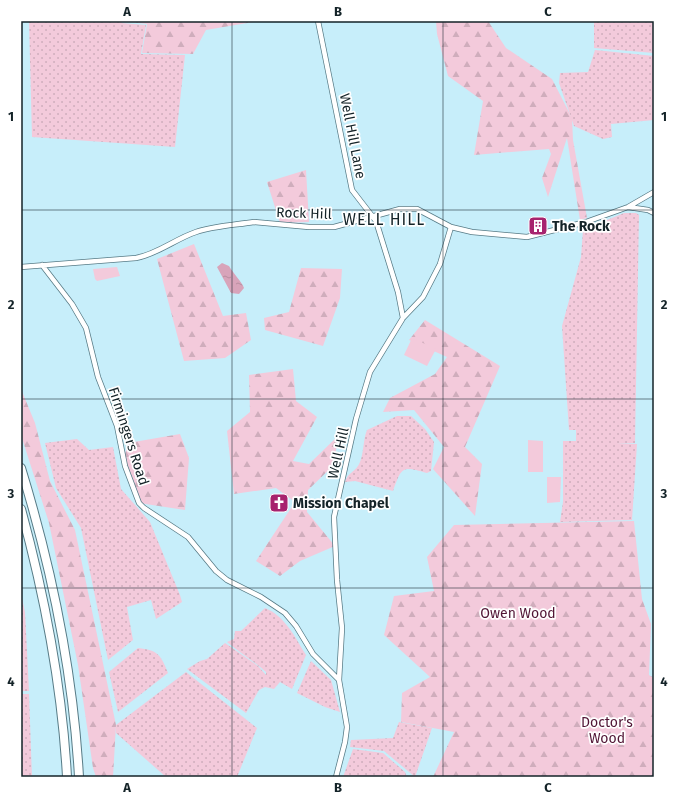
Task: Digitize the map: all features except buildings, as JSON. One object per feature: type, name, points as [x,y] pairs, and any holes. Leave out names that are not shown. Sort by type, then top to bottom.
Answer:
[{"type":"highway","points":[[21,468],[46,557],[62,629],[72,695],[79,777]]},
{"type":"highway","points":[[21,509],[38,573],[51,639],[61,706],[67,777]]},
{"type":"street","name":"Well Hill Lane","points":[[318,21],[352,190],[376,221],[398,292],[403,318]]},
{"type":"street","name":"Rock Hill","points":[[21,267],[148,256],[197,232],[254,222],[309,227],[334,226],[400,209],[417,209],[451,227],[472,232],[527,237],[586,222],[628,207],[654,192]]},
{"type":"street","points":[[628,207],[648,210],[654,213]]},
{"type":"street","name":"Well Hill","points":[[336,777],[346,742],[347,728],[339,680],[342,628],[337,580],[334,517],[356,419],[370,372],[403,318],[423,297],[440,264],[451,227]]},
{"type":"street","name":"Firmingers Road","points":[[42,265],[72,304],[86,328],[98,377],[117,426],[125,466],[139,502],[148,511],[188,537],[216,571],[227,580],[261,597],[285,613],[296,626],[313,654],[339,680]]},
{"type":"green space","points":[[29,21],[121,21],[122,23],[146,25],[141,54],[185,55],[175,147],[32,137]]},
{"type":"green space","points":[[122,21],[259,21],[206,30],[193,54],[142,53],[147,24]]},
{"type":"green space","points":[[436,21],[488,21],[506,48],[552,79],[572,118],[573,140],[587,218],[580,220],[567,138],[548,197],[542,178],[551,154],[549,149],[474,155],[483,101],[448,76],[437,34]]},
{"type":"green space","points":[[594,21],[654,21],[654,53],[594,48]]},
{"type":"green space","points":[[595,50],[654,56],[654,120],[611,124],[612,137],[603,139],[574,126],[559,83],[560,73],[588,72]]},
{"type":"green space","points":[[306,170],[309,222],[280,223],[267,182]]},
{"type":"green space","points":[[624,213],[636,213],[639,215],[635,443],[617,443],[637,444],[632,520],[560,522],[563,502],[563,441],[576,441],[576,430],[569,430],[562,326],[581,257],[583,230]]},
{"type":"green space","points":[[194,244],[223,316],[246,313],[251,340],[225,358],[184,361],[157,259]]},
{"type":"green space","points":[[117,267],[120,276],[97,281],[95,279],[93,269]]},
{"type":"green space","points":[[301,268],[342,269],[340,298],[323,346],[265,330],[264,318],[289,312]]},
{"type":"green space","points":[[425,320],[500,366],[465,447],[482,464],[475,516],[433,469],[444,447],[414,410],[383,412],[390,398],[435,374],[447,357],[409,340]]},
{"type":"green space","points":[[412,338],[436,349],[427,366],[404,355]]},
{"type":"green space","points":[[293,369],[296,401],[317,417],[293,461],[309,464],[338,436],[334,465],[308,490],[307,512],[335,546],[300,561],[280,576],[256,561],[295,502],[276,488],[234,494],[227,431],[250,412],[249,375]]},
{"type":"green space","points":[[21,389],[35,423],[50,481],[75,530],[116,725],[113,777],[96,777],[93,768],[78,665],[49,523],[21,435]]},
{"type":"green space","points":[[397,416],[411,416],[425,429],[434,442],[431,471],[427,473],[412,469],[404,470],[401,472],[393,491],[355,481],[345,482],[348,476],[359,465],[367,430]]},
{"type":"green space","points":[[180,434],[189,458],[185,510],[139,503],[124,458],[128,443]]},
{"type":"green space","points":[[77,439],[89,450],[113,447],[121,489],[150,522],[182,602],[156,619],[151,600],[127,607],[133,640],[108,660],[81,528],[56,488],[45,443]]},
{"type":"green space","points":[[528,440],[543,441],[543,472],[528,472]]},
{"type":"green space","points":[[547,477],[561,477],[560,502],[547,503]]},
{"type":"green space","points":[[634,521],[642,599],[651,624],[649,675],[654,678],[654,777],[433,777],[454,732],[401,722],[402,693],[430,677],[384,635],[394,596],[434,591],[427,557],[454,525]]},
{"type":"green space","points":[[21,594],[25,612],[29,691],[21,691]]},
{"type":"green space","points":[[265,608],[278,616],[284,622],[306,655],[292,689],[280,682],[274,689],[265,687],[259,690],[246,713],[187,669],[200,661],[207,659],[225,643],[258,666],[266,675],[266,672],[227,642],[234,639],[235,631],[241,631]]},
{"type":"green space","points":[[138,648],[150,650],[158,654],[168,673],[118,712],[109,672]]},
{"type":"green space","points":[[311,661],[331,680],[340,712],[325,707],[297,693]]},
{"type":"green space","points":[[186,672],[257,728],[237,777],[166,777],[116,733],[116,725]]},
{"type":"green space","points":[[21,694],[29,694],[32,777],[21,777]]},
{"type":"green space","points":[[399,722],[432,728],[415,777],[384,751],[350,747],[351,740],[393,738]]},
{"type":"green space","points":[[353,749],[383,753],[405,772],[407,777],[343,777]]},
{"type":"water","points":[[222,263],[229,266],[243,286],[244,288],[239,294],[231,293],[217,267]]},
{"type":"place","name":"The Rock","points":[[538,226]]},
{"type":"place","name":"Mission Chapel","points":[[279,503]]},
{"type":"district","name":"WELL HILL","points":[[384,219]]},
{"type":"park label","name":"Owen Wood","points":[[518,613]]},
{"type":"park label","name":"Doctor's Wood","points":[[607,730]]}]
